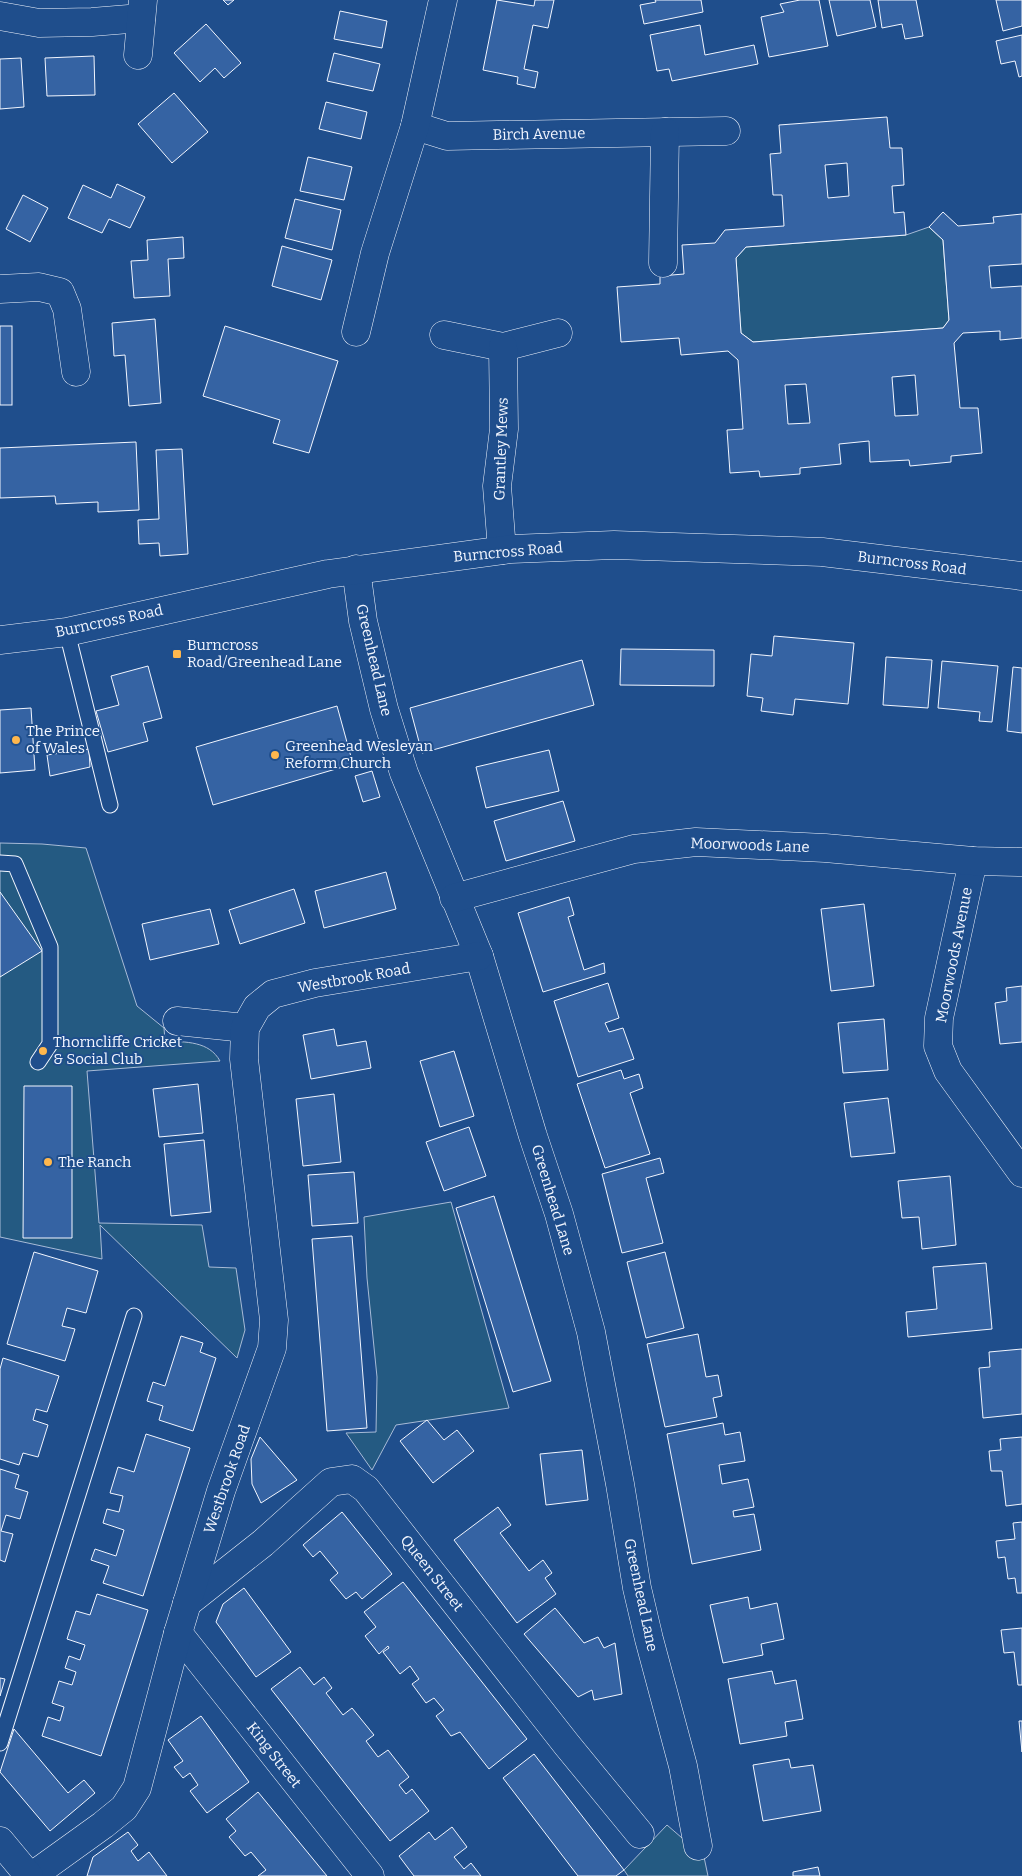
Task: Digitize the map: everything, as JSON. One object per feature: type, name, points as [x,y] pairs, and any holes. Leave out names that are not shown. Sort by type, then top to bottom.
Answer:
[{"type":"street","points":[[356,332],[375,253],[415,126],[443,0]]},
{"type":"street","points":[[0,16],[39,23],[92,22],[142,9],[138,55]]},
{"type":"street","name":"Birch Avenue","points":[[415,126],[447,136],[726,131]]},
{"type":"street","points":[[663,263],[665,132]]},
{"type":"street","points":[[0,289],[38,287],[60,292],[67,309],[76,372]]},
{"type":"street","points":[[444,335],[503,347],[558,333]]},
{"type":"street","name":"Grantley Mews","points":[[502,550],[498,486],[504,429],[503,347]]},
{"type":"street","name":"Burncross Road","points":[[0,640],[67,632],[303,579],[502,550],[614,545],[822,552],[1022,576]]},
{"type":"street","name":"Greenhead Lane","points":[[356,570],[364,620],[384,709],[404,774],[478,956],[533,1136],[560,1214],[591,1332],[620,1484],[637,1588],[683,1766],[698,1846]]},
{"type":"street","name":"Moorwoods Lane","points":[[454,898],[634,849],[696,842],[825,848],[973,861],[1022,862]]},
{"type":"street","name":"Moorwoods Avenue","points":[[973,861],[939,1018],[938,1046],[948,1070],[1019,1161]]},
{"type":"street","name":"Westbrook Road","points":[[30,1876],[103,1826],[124,1808],[137,1788],[178,1633],[221,1491],[272,1348],[274,1320],[244,1059],[245,1028],[257,1007],[273,994],[315,983],[478,956]]},
{"type":"street","points":[[176,1021],[245,1028]]},
{"type":"street","name":"Queen Street","points":[[187,1603],[263,1543],[331,1482],[352,1479],[366,1489],[567,1745],[640,1834]]},
{"type":"street","name":"King Street","points":[[178,1633],[370,1876]]},
{"type":"street","points":[[0,1841],[30,1876]]},
{"type":"lane","points":[[67,632],[110,805]]},
{"type":"lane","points":[[0,862],[15,864],[50,947],[50,1044],[38,1062]]},
{"type":"lane","points":[[0,1743],[134,1316]]},
{"type":"shaded area","points":[[929,227],[943,240],[949,320],[943,328],[753,342],[741,333],[736,258],[746,247],[906,235]]},
{"type":"shaded area","points":[[0,843],[86,848],[137,1006],[164,1028],[165,1041],[189,1042],[203,1046],[215,1054],[220,1061],[87,1071],[99,1223],[202,1225],[209,1267],[236,1268],[245,1330],[237,1358],[100,1225],[102,1259],[0,1237]]},
{"type":"shaded area","points":[[451,1202],[509,1408],[396,1425],[372,1470],[346,1433],[376,1432],[377,1377],[367,1278],[364,1217]]},
{"type":"shaded area","points":[[667,1825],[704,1857],[708,1876],[628,1876],[624,1870]]},
{"type":"building","points":[[223,0],[234,0],[228,5]]},
{"type":"building","points":[[497,0],[534,6],[535,0],[554,0],[548,28],[533,25],[524,69],[538,72],[535,88],[517,84],[518,77],[483,70]]},
{"type":"building","points":[[655,0],[701,0],[703,12],[644,24],[640,5],[656,2]]},
{"type":"building","points":[[800,0],[819,0],[828,46],[769,57],[761,17],[784,12],[780,4]]},
{"type":"building","points":[[829,0],[870,0],[876,27],[837,36]]},
{"type":"building","points":[[878,0],[916,0],[923,36],[905,39],[902,24],[882,28]]},
{"type":"building","points":[[996,0],[1022,0],[1022,26],[1003,31]]},
{"type":"building","points":[[340,11],[387,21],[382,48],[334,39]]},
{"type":"building","points":[[206,24],[241,63],[224,78],[215,68],[200,82],[174,53]]},
{"type":"building","points":[[700,25],[705,55],[754,45],[758,64],[672,81],[669,69],[657,71],[650,35]]},
{"type":"building","points":[[1022,35],[1022,76],[1019,77],[1015,61],[1001,64],[996,41]]},
{"type":"building","points":[[334,53],[380,64],[373,91],[327,81]]},
{"type":"building","points":[[94,56],[95,95],[47,96],[45,58]]},
{"type":"building","points":[[21,58],[24,107],[0,109],[0,59]]},
{"type":"building","points":[[174,93],[208,132],[172,163],[138,124]]},
{"type":"building","points":[[326,102],[367,112],[361,139],[319,129]]},
{"type":"building","points":[[887,117],[890,148],[902,148],[904,185],[892,186],[894,213],[904,212],[906,235],[746,247],[736,258],[741,333],[753,342],[943,328],[949,320],[943,240],[929,227],[943,212],[958,226],[994,223],[993,217],[1022,214],[1022,264],[989,266],[991,288],[1022,286],[1022,338],[1000,340],[1000,331],[963,333],[954,343],[960,408],[978,408],[982,453],[951,456],[951,462],[910,466],[909,460],[870,462],[869,441],[839,444],[841,464],[800,468],[800,474],[760,477],[759,471],[730,473],[727,430],[743,429],[738,360],[728,351],[681,355],[679,338],[621,342],[617,287],[660,284],[660,276],[684,274],[682,245],[715,243],[725,230],[784,226],[782,195],[773,195],[770,154],[781,153],[779,125]],"holes":[[[847,163],[849,196],[828,198],[825,165]],[[915,375],[918,415],[895,416],[892,377]],[[806,384],[810,423],[788,424],[785,385]]]},
{"type":"building","points":[[308,157],[352,167],[344,200],[300,191]]},
{"type":"building","points":[[117,184],[145,197],[130,228],[109,219],[102,233],[68,218],[83,185],[111,198]]},
{"type":"building","points":[[23,195],[48,208],[30,242],[6,229]]},
{"type":"building","points":[[295,199],[341,210],[332,250],[285,238]]},
{"type":"building","points":[[183,237],[184,258],[168,259],[170,296],[134,298],[131,261],[148,260],[147,240]]},
{"type":"building","points":[[282,246],[332,260],[321,300],[272,286]]},
{"type":"building","points":[[155,319],[161,403],[129,406],[125,355],[114,356],[112,323]]},
{"type":"building","points":[[0,326],[12,326],[12,405],[0,405]]},
{"type":"building","points":[[225,326],[338,361],[309,453],[273,443],[280,420],[203,396]]},
{"type":"building","points":[[136,442],[139,510],[98,512],[98,502],[56,504],[55,496],[0,498],[0,448]]},
{"type":"building","points":[[182,449],[188,554],[160,556],[159,543],[139,544],[138,520],[159,519],[156,450]]},
{"type":"building","points":[[774,636],[854,643],[848,704],[795,699],[793,715],[761,711],[763,698],[747,696],[751,654],[772,656]]},
{"type":"building","points":[[621,649],[714,650],[714,686],[620,685]]},
{"type":"building","points":[[886,657],[932,660],[928,708],[883,705]]},
{"type":"building","points":[[582,660],[594,705],[422,753],[410,708]]},
{"type":"building","points":[[942,661],[998,666],[992,722],[979,721],[980,712],[938,708]]},
{"type":"building","points":[[148,666],[162,718],[143,723],[148,741],[108,752],[96,711],[119,705],[111,676]]},
{"type":"building","points":[[1013,667],[1022,668],[1022,733],[1007,731]]},
{"type":"building","name":"Greenhead Wesleyan Reform Church","points":[[337,706],[353,764],[213,805],[196,747]]},
{"type":"building","name":"The Prince of Wales","points":[[31,708],[35,770],[0,773],[0,710]]},
{"type":"building","points":[[89,749],[90,767],[50,776],[47,755]]},
{"type":"building","points":[[549,750],[559,791],[486,808],[476,767]]},
{"type":"building","points":[[372,771],[380,797],[363,802],[355,776]]},
{"type":"building","points":[[563,801],[575,841],[506,861],[494,821]]},
{"type":"building","points":[[386,872],[396,909],[324,928],[315,891]]},
{"type":"building","points":[[294,889],[305,923],[240,944],[229,910]]},
{"type":"building","points":[[0,892],[42,951],[0,977]]},
{"type":"building","points":[[569,897],[574,915],[568,917],[584,970],[604,963],[605,973],[543,992],[518,913]]},
{"type":"building","points":[[864,904],[874,986],[831,991],[821,909]]},
{"type":"building","points":[[210,909],[219,944],[150,960],[142,924]]},
{"type":"building","points":[[608,983],[619,1018],[605,1023],[609,1032],[623,1028],[634,1059],[578,1077],[554,1001]]},
{"type":"building","points":[[1022,986],[1022,1042],[1000,1044],[995,1003],[1007,1001],[1006,988]]},
{"type":"building","points":[[884,1019],[888,1070],[843,1073],[838,1023]]},
{"type":"building","points":[[334,1029],[337,1046],[366,1041],[371,1068],[311,1079],[303,1035]]},
{"type":"building","points":[[454,1051],[474,1116],[440,1127],[420,1061]]},
{"type":"building","points":[[621,1070],[624,1079],[639,1074],[643,1088],[630,1093],[650,1154],[605,1168],[577,1084]]},
{"type":"building","points":[[198,1084],[203,1133],[159,1137],[153,1089]]},
{"type":"building","name":"The Ranch","points":[[24,1086],[72,1086],[72,1238],[23,1238]]},
{"type":"building","points":[[334,1094],[341,1162],[303,1166],[296,1099]]},
{"type":"building","points":[[888,1098],[895,1153],[851,1157],[844,1103]]},
{"type":"building","points":[[469,1127],[486,1176],[444,1191],[426,1142]]},
{"type":"building","points":[[204,1140],[211,1212],[171,1216],[164,1144]]},
{"type":"building","points":[[660,1158],[664,1173],[646,1178],[663,1243],[622,1253],[602,1174]]},
{"type":"building","points":[[354,1172],[358,1223],[312,1226],[308,1175]]},
{"type":"building","points":[[950,1176],[956,1245],[922,1249],[919,1217],[902,1218],[898,1181]]},
{"type":"building","points":[[494,1196],[551,1381],[513,1392],[456,1208]]},
{"type":"building","points":[[352,1236],[367,1428],[327,1431],[312,1239]]},
{"type":"building","points":[[34,1252],[98,1271],[86,1313],[67,1308],[62,1326],[75,1329],[65,1361],[7,1344]]},
{"type":"building","points":[[665,1252],[684,1328],[646,1338],[627,1262]]},
{"type":"building","points":[[986,1263],[992,1329],[908,1337],[906,1312],[937,1309],[933,1267]]},
{"type":"building","points":[[698,1334],[706,1377],[718,1375],[722,1396],[713,1398],[717,1417],[665,1427],[647,1344]]},
{"type":"building","points":[[181,1336],[203,1343],[200,1352],[216,1358],[193,1431],[159,1420],[163,1406],[147,1401],[153,1382],[165,1386]]},
{"type":"building","points":[[1022,1349],[1022,1414],[983,1418],[979,1368],[990,1367],[989,1352]]},
{"type":"building","points":[[3,1358],[59,1376],[47,1412],[36,1409],[33,1420],[48,1425],[38,1457],[23,1453],[19,1465],[0,1459],[0,1369]]},
{"type":"building","points":[[427,1420],[444,1440],[457,1430],[474,1451],[433,1483],[400,1441]]},
{"type":"building","points":[[723,1423],[725,1435],[740,1432],[745,1461],[719,1465],[722,1484],[748,1479],[754,1507],[733,1511],[734,1517],[754,1514],[761,1550],[692,1564],[667,1434]]},
{"type":"building","points":[[146,1434],[190,1448],[143,1596],[103,1583],[109,1566],[91,1560],[95,1549],[116,1556],[124,1530],[103,1523],[107,1509],[119,1512],[123,1496],[110,1493],[118,1467],[134,1472]]},
{"type":"building","points":[[260,1437],[297,1480],[261,1503],[252,1484],[251,1459]]},
{"type":"building","points":[[1022,1437],[1022,1504],[1006,1506],[1002,1471],[991,1471],[989,1451],[1001,1450],[1000,1439]]},
{"type":"building","points":[[582,1450],[588,1500],[546,1505],[540,1454]]},
{"type":"building","points":[[0,1469],[19,1475],[15,1488],[28,1492],[20,1519],[6,1515],[1,1531],[13,1534],[5,1562],[0,1560]]},
{"type":"building","points":[[498,1507],[511,1525],[500,1533],[529,1571],[543,1560],[552,1573],[545,1578],[556,1594],[517,1623],[454,1540]]},
{"type":"building","points":[[342,1512],[392,1574],[362,1599],[356,1592],[346,1599],[330,1580],[338,1573],[320,1551],[313,1557],[303,1545]]},
{"type":"building","points":[[1022,1522],[1022,1593],[1017,1593],[1015,1578],[1008,1579],[1005,1557],[998,1558],[996,1541],[1015,1539],[1013,1523]]},
{"type":"building","points":[[403,1582],[527,1739],[489,1769],[460,1732],[451,1736],[436,1716],[444,1710],[434,1698],[426,1703],[412,1684],[419,1679],[410,1666],[400,1674],[383,1652],[389,1648],[388,1646],[379,1654],[365,1636],[376,1627],[364,1612]]},
{"type":"building","points":[[244,1588],[291,1652],[256,1677],[216,1622],[223,1604]]},
{"type":"building","points":[[97,1594],[148,1610],[101,1756],[42,1736],[48,1717],[60,1721],[64,1707],[52,1703],[59,1681],[72,1685],[76,1672],[65,1668],[69,1656],[80,1660],[85,1645],[67,1639],[76,1611],[90,1615]]},
{"type":"building","points":[[748,1597],[750,1609],[777,1603],[784,1639],[761,1644],[763,1655],[723,1663],[710,1605]]},
{"type":"building","points":[[555,1608],[584,1643],[598,1637],[604,1648],[615,1643],[622,1694],[594,1700],[592,1690],[578,1697],[524,1634]]},
{"type":"building","points":[[1022,1628],[1022,1685],[1018,1685],[1014,1652],[1004,1653],[1001,1630]]},
{"type":"building","points":[[300,1667],[314,1685],[324,1677],[332,1688],[326,1693],[343,1715],[352,1708],[374,1735],[366,1741],[378,1757],[388,1750],[409,1777],[399,1785],[406,1794],[412,1789],[429,1811],[390,1841],[271,1689]]},
{"type":"building","points":[[772,1671],[775,1684],[796,1680],[803,1719],[785,1722],[787,1736],[740,1744],[728,1679]]},
{"type":"building","points":[[0,1678],[5,1679],[0,1696]]},
{"type":"building","points":[[201,1716],[249,1782],[207,1813],[190,1791],[198,1785],[190,1773],[183,1778],[174,1767],[183,1761],[168,1740]]},
{"type":"building","points":[[1019,1721],[1022,1721],[1022,1752]]},
{"type":"building","points":[[14,1729],[68,1793],[84,1780],[95,1793],[50,1831],[0,1772]]},
{"type":"building","points":[[534,1754],[624,1870],[616,1876],[578,1876],[503,1778]]},
{"type":"building","points":[[789,1759],[791,1768],[813,1765],[821,1811],[763,1821],[753,1765]]},
{"type":"building","points":[[258,1792],[327,1876],[258,1876],[266,1870],[251,1852],[245,1856],[229,1837],[236,1831],[226,1819]]},
{"type":"building","points":[[452,1827],[467,1847],[454,1857],[464,1869],[471,1863],[481,1876],[414,1876],[399,1856],[429,1832],[435,1840]]},
{"type":"building","points":[[128,1832],[138,1845],[131,1851],[138,1861],[149,1852],[167,1876],[87,1876],[93,1857]]},
{"type":"building","points":[[818,1867],[820,1876],[793,1876],[793,1872]]},
{"type":"place","name":"Burncross Road/Greenhead Lane","points":[[177,654]]},
{"type":"place","name":"The Prince of Wales","points":[[16,740]]},
{"type":"place","name":"Greenhead Wesleyan Reform Church","points":[[275,755]]},
{"type":"place","name":"Thorncliffe Cricket & Social Club","points":[[43,1051]]},
{"type":"place","name":"The Ranch","points":[[48,1162]]}]
